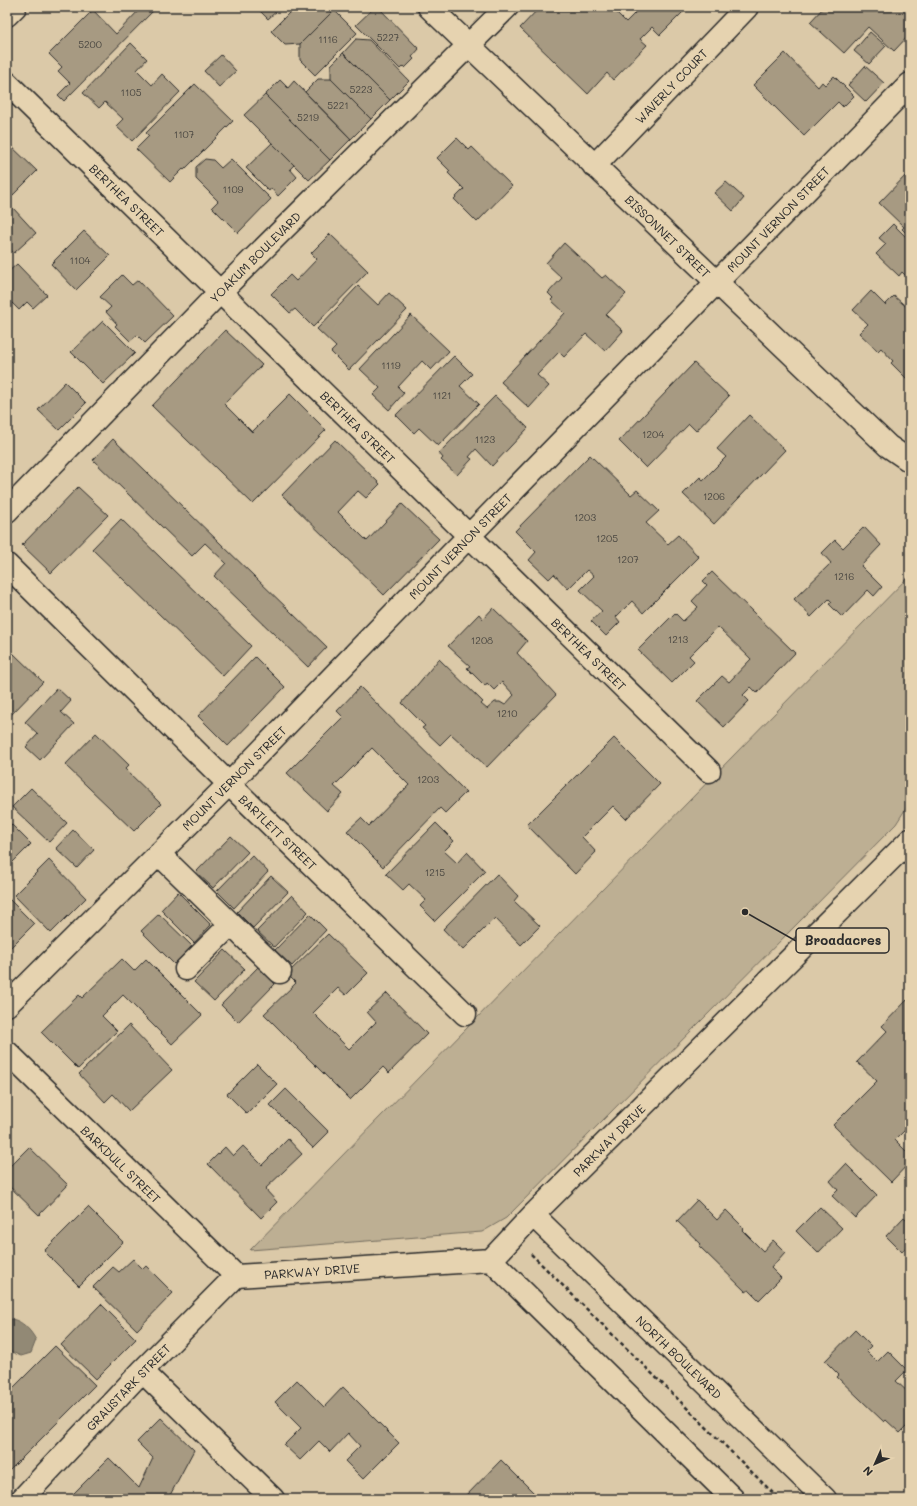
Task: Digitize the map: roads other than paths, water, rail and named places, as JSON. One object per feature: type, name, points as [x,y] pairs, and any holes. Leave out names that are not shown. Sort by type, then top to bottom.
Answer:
[{"type":"street","points":[[7,15],[15,7]]},
{"type":"street","name":"BISSONNET STREET","points":[[429,7],[468,46],[888,446],[910,461]]},
{"type":"street","name":"YOAKUM BOULEVARD","points":[[7,510],[220,292],[507,7]]},
{"type":"street","name":"WAVERLY COURT","points":[[594,166],[747,7]]},
{"type":"street","name":"BERTHEA STREET","points":[[7,82],[709,771]]},
{"type":"street","name":"MOUNT VERNON STREET","points":[[7,1005],[229,784],[910,84]]},
{"type":"street","name":"BARTLETT STREET","points":[[7,565],[229,784],[466,1014]]},
{"type":"street","name":"PARKWAY DRIVE","points":[[236,1276],[491,1260],[533,1215],[910,840]]},
{"type":"street","points":[[159,854],[280,972]]},
{"type":"street","points":[[186,969],[231,924]]},
{"type":"street","name":"BARKDULL STREET","points":[[7,1052],[236,1276]]},
{"type":"street","name":"NORTH BOULEVARD","points":[[533,1215],[825,1499]]},
{"type":"street","points":[[491,1260],[733,1499]]},
{"type":"street","name":"GRAUSTARK STREET","points":[[22,1499],[142,1371],[236,1276]]},
{"type":"street","points":[[142,1371],[273,1499]]},
{"type":"place","name":"Broadacres","points":[[745,912]]}]
